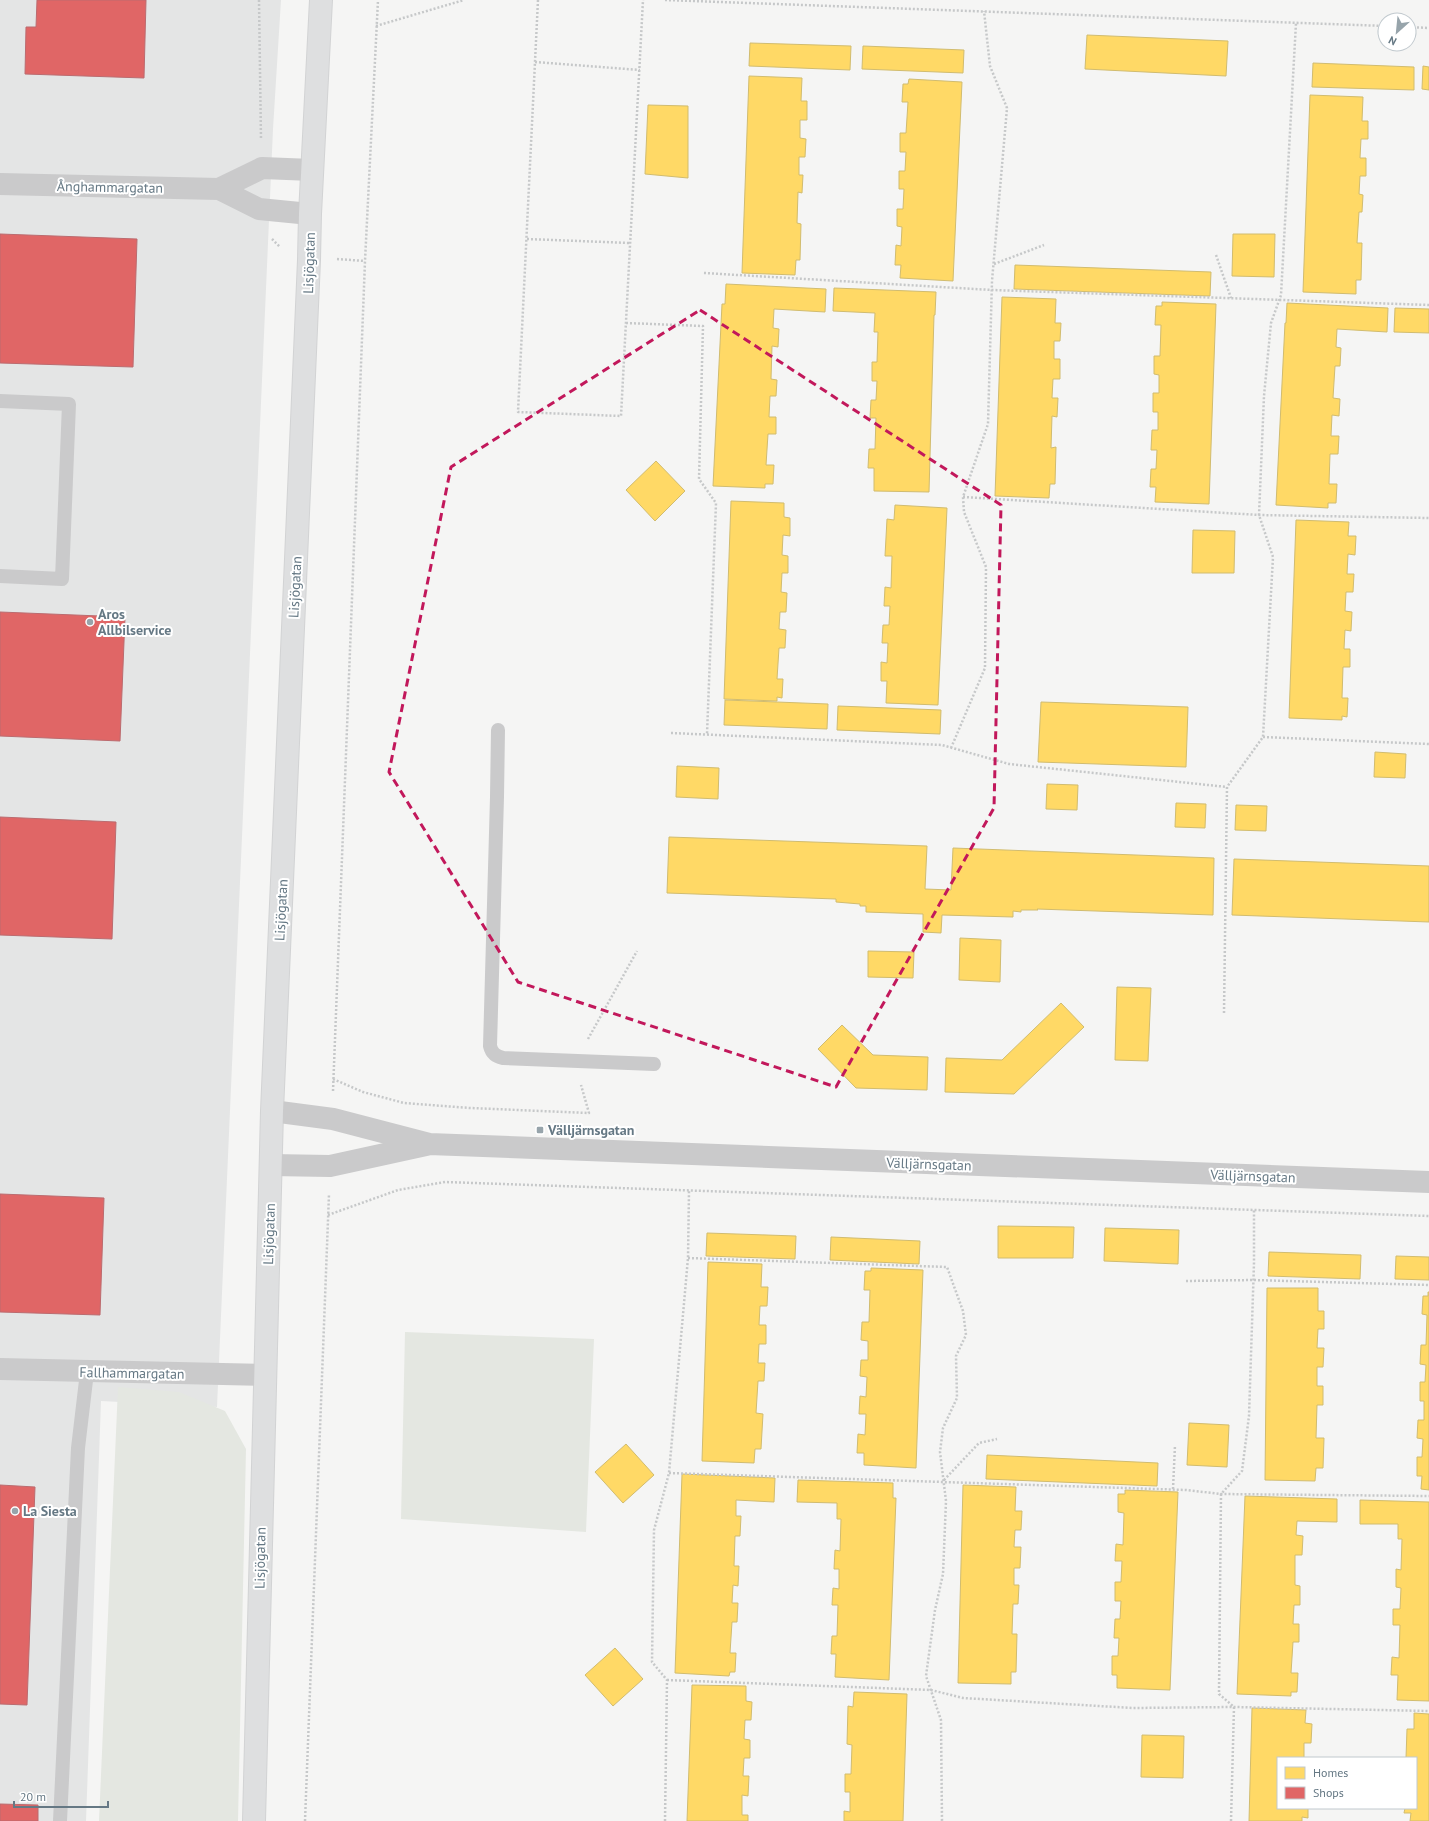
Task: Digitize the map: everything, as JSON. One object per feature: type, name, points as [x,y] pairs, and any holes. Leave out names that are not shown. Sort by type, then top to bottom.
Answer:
[{"type":"street","name":"Lisjögatan","points":[[254,1821],[264,1375],[272,1111],[310,214],[321,0]]},
{"type":"street","name":"Ånghammargatan","points":[[219,189],[262,168],[312,170]]},
{"type":"street","name":"Ånghammargatan","points":[[0,184],[219,189],[259,209],[310,214]]},
{"type":"street","name":"Välljärnsgatan","points":[[272,1111],[333,1119],[429,1144],[1429,1182]]},
{"type":"street","name":"Välljärnsgatan","points":[[271,1165],[330,1166],[429,1144]]},
{"type":"street","name":"Fallhammargatan","points":[[0,1369],[264,1375]]},
{"type":"lane","points":[[0,401],[69,404],[62,579],[0,576]]},
{"type":"lane","points":[[498,730],[490,1046],[492,1052],[496,1056],[503,1058],[654,1064]]},
{"type":"lane","points":[[60,1821],[78,1448],[87,1372]]},
{"type":"path","points":[[259,0],[262,168]]},
{"type":"path","points":[[333,1119],[365,261],[378,0]]},
{"type":"path","points":[[376,26],[464,0]]},
{"type":"path","points":[[538,0],[518,412],[621,416],[643,0]]},
{"type":"path","points":[[665,0],[1377,26]]},
{"type":"path","points":[[951,748],[986,668],[986,567],[964,512],[964,496],[988,424],[992,290],[1007,108],[990,66],[984,11]]},
{"type":"path","points":[[1224,1013],[1227,787],[1263,737],[1273,557],[1259,515],[1264,396],[1271,323],[1279,299],[1296,23]]},
{"type":"path","points":[[1417,27],[1429,28]]},
{"type":"path","points":[[535,62],[640,70]]},
{"type":"path","points":[[527,239],[630,243]]},
{"type":"path","points":[[994,264],[1044,244]]},
{"type":"path","points":[[1216,255],[1231,298]]},
{"type":"path","points":[[704,273],[992,290],[1429,305]]},
{"type":"path","points":[[626,323],[703,326],[699,479],[716,503],[707,734]]},
{"type":"path","points":[[964,496],[1259,515],[1429,518]]},
{"type":"path","points":[[672,733],[942,745],[1009,764],[1227,787]]},
{"type":"path","points":[[1263,737],[1429,744]]},
{"type":"path","points":[[305,1821],[330,1166]]},
{"type":"path","points":[[328,1215],[398,1190],[445,1182],[1429,1216]]},
{"type":"path","points":[[665,1821],[667,1680],[652,1662],[654,1530],[669,1473],[688,1258],[689,1191]]},
{"type":"path","points":[[1234,1707],[1219,1694],[1221,1494],[1242,1470],[1249,1416],[1254,1210]]},
{"type":"path","points":[[688,1258],[947,1267],[963,1311],[966,1334],[956,1356],[957,1398],[943,1428],[940,1452],[946,1501],[943,1574],[935,1610],[926,1676],[941,1720],[942,1821]]},
{"type":"path","points":[[1186,1281],[1253,1280],[1429,1285]]},
{"type":"path","points":[[944,1481],[979,1444],[997,1439]]},
{"type":"path","points":[[1173,1490],[1175,1445]]},
{"type":"path","points":[[669,1473],[944,1481],[1173,1490],[1221,1494],[1429,1496]]},
{"type":"path","points":[[667,1680],[931,1690],[963,1698],[1133,1708],[1234,1707],[1429,1711]]},
{"type":"path","points":[[1230,1821],[1234,1707]]},
{"type":"highlighted area","points":[[700,310],[1001,505],[994,808],[836,1087],[518,982],[389,772],[451,467]]},
{"type":"shaded area","points":[[0,0],[281,0],[273,129],[217,1407],[101,1401],[86,1821],[0,1821]]},
{"type":"shaded area","points":[[405,1332],[594,1339],[586,1532],[401,1519]]},
{"type":"shaded area","points":[[118,1387],[179,1392],[225,1411],[246,1449],[238,1821],[99,1821]]},
{"type":"building: Homes","points":[[1087,35],[1228,41],[1226,76],[1085,69]]},
{"type":"building: Homes","points":[[750,43],[851,46],[850,70],[749,66]]},
{"type":"building: Homes","points":[[863,46],[964,50],[963,73],[862,69]]},
{"type":"building: Homes","points":[[1313,63],[1414,67],[1414,90],[1312,87]]},
{"type":"building: Homes","points":[[1423,66],[1429,67],[1429,90],[1422,89]]},
{"type":"building: Homes","points":[[749,76],[802,78],[801,101],[807,101],[807,120],[800,120],[800,138],[806,139],[805,157],[799,157],[799,175],[803,175],[802,193],[798,192],[797,223],[801,224],[800,260],[796,260],[795,275],[742,273]]},
{"type":"building: Homes","points":[[909,79],[962,82],[953,281],[900,278],[901,265],[895,265],[896,245],[901,246],[902,227],[897,226],[897,209],[903,209],[904,189],[899,189],[899,171],[905,171],[906,152],[900,152],[900,133],[906,133],[908,102],[902,102],[903,84],[908,84]]},
{"type":"building: Homes","points":[[1310,95],[1363,97],[1362,121],[1368,121],[1368,139],[1361,139],[1360,158],[1366,158],[1366,176],[1360,176],[1359,194],[1363,195],[1362,212],[1359,212],[1357,243],[1362,243],[1361,280],[1356,280],[1356,294],[1303,292]]},
{"type":"building: Homes","points":[[648,105],[688,106],[688,178],[645,174]]},
{"type":"building: Homes","points":[[1233,234],[1275,234],[1274,277],[1232,276]]},
{"type":"building: Homes","points":[[1015,265],[1211,272],[1210,296],[1014,289]]},
{"type":"building: Homes","points":[[726,284],[826,289],[825,312],[774,309],[773,328],[779,329],[778,347],[772,346],[771,379],[777,380],[776,396],[770,396],[769,417],[776,417],[776,434],[768,434],[766,465],[774,465],[773,484],[765,484],[765,488],[713,486],[722,304],[725,304]]},
{"type":"building: Homes","points":[[834,288],[936,292],[929,492],[874,491],[874,468],[868,468],[869,449],[875,449],[876,418],[870,418],[871,400],[876,400],[877,381],[872,381],[872,362],[877,362],[878,332],[874,332],[875,313],[833,311]]},
{"type":"building: Homes","points":[[1002,297],[1056,299],[1055,323],[1061,323],[1060,341],[1054,341],[1054,359],[1060,359],[1060,379],[1053,379],[1052,398],[1058,398],[1057,417],[1052,416],[1051,448],[1056,447],[1055,484],[1050,484],[1049,498],[995,496]]},
{"type":"building: Homes","points":[[1162,302],[1216,304],[1209,504],[1155,502],[1156,487],[1150,487],[1151,469],[1156,469],[1157,450],[1151,450],[1152,430],[1158,430],[1158,412],[1153,412],[1153,393],[1159,393],[1159,375],[1154,374],[1154,356],[1160,356],[1161,325],[1155,325],[1156,306],[1162,306]]},
{"type":"building: Homes","points":[[1287,303],[1388,308],[1387,332],[1337,329],[1336,347],[1341,348],[1340,366],[1335,366],[1333,398],[1340,399],[1339,416],[1332,415],[1331,436],[1339,436],[1338,454],[1330,454],[1329,484],[1337,484],[1336,503],[1328,503],[1328,508],[1276,505]]},
{"type":"building: Homes","points":[[1395,308],[1429,309],[1429,333],[1394,332]]},
{"type":"building: Homes","points":[[656,461],[685,491],[655,521],[626,490]]},
{"type":"building: Homes","points":[[731,501],[784,503],[784,517],[790,518],[790,536],[783,535],[782,555],[788,556],[788,573],[782,573],[781,592],[787,593],[786,612],[780,612],[779,629],[786,630],[785,648],[779,648],[777,679],[783,679],[782,698],[777,697],[777,701],[724,699]]},
{"type":"building: Homes","points":[[895,505],[947,508],[938,705],[886,703],[887,681],[881,681],[881,662],[887,663],[888,643],[882,643],[883,625],[889,625],[890,606],[884,606],[885,587],[891,588],[892,556],[885,556],[887,519],[894,520]]},
{"type":"building: Homes","points":[[1296,520],[1349,522],[1348,536],[1356,536],[1355,555],[1348,554],[1347,574],[1354,574],[1353,592],[1346,592],[1345,611],[1352,612],[1351,631],[1345,630],[1344,649],[1350,649],[1350,667],[1343,667],[1342,698],[1348,698],[1347,717],[1342,716],[1342,720],[1289,718]]},
{"type":"building: Homes","points":[[1193,530],[1235,531],[1234,573],[1192,573]]},
{"type":"building: Homes","points":[[725,700],[828,704],[827,729],[724,725]]},
{"type":"building: Homes","points":[[1041,702],[1188,707],[1186,767],[1038,762]]},
{"type":"building: Homes","points":[[838,706],[941,710],[940,734],[837,730]]},
{"type":"building: Homes","points":[[1375,752],[1406,754],[1405,778],[1374,777]]},
{"type":"building: Homes","points":[[677,766],[719,768],[718,799],[676,797]]},
{"type":"building: Homes","points":[[1047,784],[1078,785],[1077,810],[1046,809]]},
{"type":"building: Homes","points":[[1176,803],[1206,804],[1205,828],[1175,827]]},
{"type":"building: Homes","points":[[1236,805],[1267,806],[1266,831],[1235,830]]},
{"type":"building: Homes","points":[[669,837],[927,846],[925,889],[951,890],[953,848],[1214,858],[1213,915],[1037,909],[1038,910],[1021,910],[1021,912],[1013,911],[1013,917],[942,915],[941,933],[923,932],[923,914],[866,912],[866,906],[836,902],[836,899],[667,893]]},
{"type":"building: Homes","points":[[1234,859],[1429,866],[1429,922],[1232,915]]},
{"type":"building: Homes","points":[[960,938],[1001,940],[1000,982],[959,980]]},
{"type":"building: Homes","points":[[868,951],[914,952],[913,978],[868,977]]},
{"type":"building: Homes","points":[[1117,987],[1151,988],[1148,1061],[1115,1060]]},
{"type":"building: Homes","points":[[1061,1003],[1084,1027],[1014,1094],[945,1092],[946,1058],[1002,1060]]},
{"type":"building: Homes","points":[[842,1025],[873,1055],[928,1057],[927,1090],[856,1088],[818,1049]]},
{"type":"building: Homes","points":[[998,1226],[1074,1227],[1073,1258],[998,1258]]},
{"type":"building: Homes","points":[[1105,1228],[1179,1230],[1178,1264],[1104,1261]]},
{"type":"building: Homes","points":[[707,1233],[796,1236],[795,1259],[706,1256]]},
{"type":"building: Homes","points":[[831,1237],[920,1241],[919,1264],[830,1260]]},
{"type":"building: Homes","points":[[1269,1252],[1361,1255],[1360,1279],[1268,1276]]},
{"type":"building: Homes","points":[[1396,1256],[1429,1257],[1429,1280],[1395,1279]]},
{"type":"building: Homes","points":[[708,1262],[762,1264],[761,1287],[768,1287],[767,1306],[760,1306],[759,1325],[766,1325],[766,1344],[759,1344],[758,1363],[765,1363],[764,1381],[758,1381],[756,1413],[763,1414],[761,1449],[755,1449],[754,1463],[702,1461]]},
{"type":"building: Homes","points":[[871,1268],[923,1270],[916,1468],[864,1465],[864,1453],[857,1453],[858,1434],[865,1435],[866,1414],[859,1414],[860,1396],[866,1397],[867,1377],[860,1376],[861,1360],[868,1360],[868,1341],[861,1340],[862,1322],[869,1322],[870,1290],[864,1290],[865,1271],[871,1271]]},
{"type":"building: Homes","points":[[1267,1288],[1318,1288],[1318,1311],[1324,1311],[1324,1329],[1318,1329],[1317,1348],[1324,1348],[1323,1367],[1317,1367],[1317,1386],[1323,1386],[1323,1405],[1317,1405],[1316,1438],[1324,1438],[1323,1468],[1316,1468],[1315,1481],[1265,1480]]},
{"type":"building: Homes","points":[[1428,1292],[1429,1490],[1421,1489],[1422,1476],[1417,1476],[1417,1457],[1422,1457],[1423,1439],[1417,1438],[1418,1420],[1424,1420],[1424,1401],[1420,1401],[1420,1382],[1425,1382],[1426,1365],[1420,1364],[1421,1345],[1426,1345],[1427,1315],[1422,1314],[1423,1296],[1428,1296]]},
{"type":"building: Homes","points":[[1189,1423],[1229,1425],[1227,1467],[1187,1465]]},
{"type":"building: Homes","points":[[626,1444],[654,1475],[623,1503],[595,1472]]},
{"type":"building: Homes","points":[[987,1455],[1158,1463],[1157,1486],[986,1479]]},
{"type":"building: Homes","points":[[682,1474],[775,1478],[774,1502],[736,1500],[736,1516],[741,1516],[740,1536],[735,1536],[734,1566],[739,1566],[738,1586],[733,1585],[732,1603],[738,1603],[737,1622],[732,1622],[730,1653],[736,1653],[735,1672],[730,1672],[729,1676],[675,1673]]},
{"type":"building: Homes","points":[[798,1480],[893,1483],[893,1498],[896,1498],[889,1680],[835,1677],[836,1654],[831,1654],[832,1636],[837,1636],[838,1605],[832,1605],[833,1588],[839,1589],[839,1569],[834,1569],[835,1550],[840,1551],[841,1519],[837,1519],[837,1503],[797,1502]]},
{"type":"building: Homes","points":[[963,1485],[1016,1487],[1015,1511],[1022,1511],[1021,1530],[1015,1530],[1014,1547],[1021,1547],[1020,1568],[1014,1568],[1014,1585],[1019,1585],[1018,1604],[1013,1604],[1012,1634],[1017,1634],[1016,1672],[1011,1672],[1011,1684],[958,1683]]},
{"type":"building: Homes","points":[[1125,1490],[1178,1492],[1170,1690],[1117,1688],[1117,1675],[1112,1675],[1112,1656],[1118,1656],[1119,1638],[1114,1638],[1115,1619],[1120,1619],[1121,1601],[1115,1601],[1115,1582],[1121,1582],[1122,1561],[1115,1561],[1116,1544],[1123,1545],[1124,1513],[1118,1512],[1118,1494],[1125,1494]]},
{"type":"building: Homes","points":[[1245,1496],[1337,1499],[1337,1522],[1297,1521],[1296,1535],[1303,1536],[1302,1555],[1295,1555],[1295,1585],[1300,1586],[1300,1605],[1294,1605],[1293,1624],[1299,1624],[1299,1642],[1293,1642],[1291,1673],[1298,1673],[1297,1692],[1291,1692],[1291,1696],[1237,1694]]},
{"type":"building: Homes","points":[[1360,1500],[1429,1502],[1429,1701],[1397,1700],[1398,1675],[1391,1675],[1392,1657],[1399,1658],[1400,1625],[1393,1625],[1393,1609],[1400,1609],[1401,1588],[1396,1587],[1396,1569],[1401,1570],[1402,1539],[1398,1539],[1398,1524],[1360,1524]]},
{"type":"building: Homes","points":[[615,1648],[643,1679],[613,1706],[585,1675]]},
{"type":"building: Homes","points":[[692,1685],[746,1686],[746,1701],[752,1702],[751,1720],[745,1720],[744,1739],[750,1740],[750,1758],[744,1758],[743,1776],[749,1776],[748,1796],[742,1795],[742,1815],[748,1815],[748,1821],[687,1821]]},
{"type":"building: Homes","points":[[854,1692],[907,1694],[903,1821],[844,1821],[844,1811],[850,1812],[850,1792],[845,1792],[845,1774],[851,1774],[852,1745],[847,1744],[848,1706],[853,1707]]},
{"type":"building: Homes","points":[[1252,1708],[1306,1710],[1305,1723],[1312,1724],[1311,1743],[1304,1743],[1304,1757],[1277,1757],[1277,1809],[1308,1809],[1308,1818],[1302,1817],[1302,1821],[1249,1821]]},
{"type":"building: Homes","points":[[1414,1713],[1429,1714],[1429,1821],[1410,1821],[1411,1813],[1404,1813],[1405,1809],[1417,1809],[1417,1757],[1406,1757],[1407,1729],[1414,1729]]},
{"type":"building: Homes","points":[[1142,1735],[1184,1736],[1183,1778],[1141,1777]]},
{"type":"building: Shops","points":[[37,0],[146,0],[144,78],[25,74],[26,27],[36,27]]},
{"type":"building: Shops","points":[[0,234],[137,239],[133,367],[0,363]]},
{"type":"building: Shops","points":[[0,612],[125,617],[120,741],[0,736]]},
{"type":"building: Shops","points":[[0,817],[116,822],[112,939],[0,935]]},
{"type":"building: Shops","points":[[0,1194],[104,1198],[100,1315],[0,1312]]},
{"type":"building: Shops","points":[[0,1485],[35,1487],[27,1705],[0,1704]]},
{"type":"building: Shops","points":[[0,1804],[38,1805],[38,1821],[0,1821]]},
{"type":"place","name":"Aros Allbilservice","points":[[90,622]]},
{"type":"place","name":"Välljärnsgatan","points":[[540,1130]]},
{"type":"place","name":"La Siesta","points":[[15,1511]]}]
